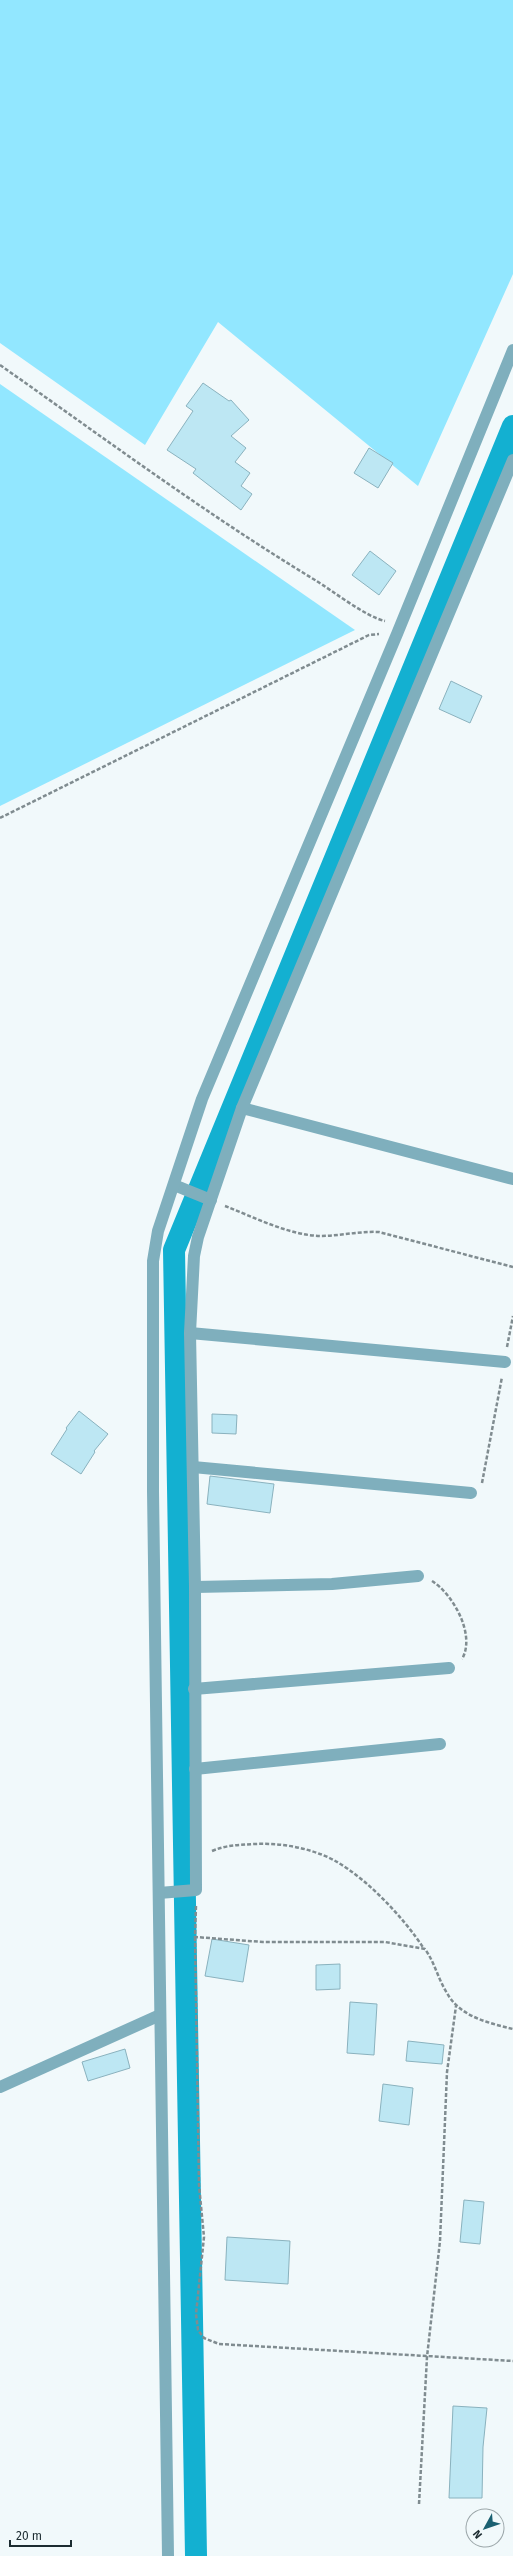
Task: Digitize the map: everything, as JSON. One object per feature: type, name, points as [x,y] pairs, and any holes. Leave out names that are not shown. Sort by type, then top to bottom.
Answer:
[{"type":"street","points":[[168,2556],[160,2015],[165,1893],[152,1292],[158,1231],[177,1187],[202,1099],[399,629],[513,350]]},
{"type":"street","points":[[165,1893],[192,1890],[195,1860],[195,1587],[190,1333],[194,1256],[207,1199],[242,1108],[513,460]]},
{"type":"street","points":[[242,1108],[513,1179]]},
{"type":"street","points":[[177,1187],[207,1199]]},
{"type":"street","points":[[190,1333],[505,1362]]},
{"type":"street","points":[[193,1467],[470,1493]]},
{"type":"street","points":[[195,1587],[332,1584],[403,1576],[418,1576]]},
{"type":"street","points":[[194,1689],[449,1668]]},
{"type":"street","points":[[195,1769],[440,1744]]},
{"type":"street","points":[[0,2087],[160,2015]]},
{"type":"path","points":[[0,365],[166,483],[299,571],[377,619],[399,629]]},
{"type":"path","points":[[0,818],[369,635],[399,629]]},
{"type":"path","points":[[207,1199],[287,1229],[319,1236],[362,1231],[379,1232],[513,1268]]},
{"type":"path","points":[[470,1493],[480,1489],[484,1479],[513,1316]]},
{"type":"path","points":[[418,1576],[444,1588],[453,1600],[464,1629],[466,1653],[459,1665],[449,1668]]},
{"type":"path","points":[[195,1860],[225,1845],[266,1844],[320,1854],[352,1874],[388,1904],[411,1928],[433,1960],[446,1993],[456,2006],[473,2017],[513,2029]]},
{"type":"path","points":[[192,1890],[195,1937],[199,2185],[204,2237],[196,2314],[198,2330],[204,2338],[219,2344],[513,2361]]},
{"type":"path","points":[[195,1937],[263,1942],[385,1942],[425,1949]]},
{"type":"path","points":[[419,2504],[428,2356],[440,2241],[447,2072],[456,2006]]},
{"type":"shaded area","points":[[0,0],[513,0],[513,274],[418,486],[218,322],[145,445],[0,343]]},
{"type":"shaded area","points":[[0,384],[355,630],[0,806]]},
{"type":"building","points":[[203,383],[229,401],[231,400],[249,420],[231,436],[246,448],[235,462],[250,473],[241,486],[252,494],[241,510],[193,473],[196,469],[167,450],[193,411],[186,406]]},
{"type":"building","points":[[369,448],[393,463],[378,488],[354,473]]},
{"type":"building","points":[[370,551],[396,571],[379,595],[352,575]]},
{"type":"building","points":[[451,681],[482,696],[470,723],[439,709]]},
{"type":"building","points":[[79,1411],[108,1434],[94,1451],[95,1452],[81,1474],[51,1454],[67,1429],[66,1428]]},
{"type":"building","points":[[212,1414],[237,1415],[236,1434],[212,1433]]},
{"type":"building","points":[[210,1476],[274,1484],[270,1513],[207,1504]]},
{"type":"building","points":[[212,1939],[249,1945],[243,1982],[205,1976]]},
{"type":"building","points":[[340,1964],[340,1989],[316,1990],[316,1965]]},
{"type":"building","points":[[350,2002],[377,2004],[374,2055],[347,2053]]},
{"type":"building","points":[[408,2041],[444,2045],[442,2064],[406,2061]]},
{"type":"building","points":[[125,2049],[130,2068],[88,2081],[82,2062]]},
{"type":"building","points":[[383,2084],[413,2088],[409,2125],[379,2121]]},
{"type":"building","points":[[464,2200],[484,2202],[480,2244],[460,2242]]},
{"type":"building","points":[[227,2237],[290,2241],[288,2284],[225,2280]]},
{"type":"building","points":[[453,2406],[487,2408],[483,2447],[482,2498],[449,2498]]},
{"type":"waterway","points":[[196,2556],[174,1250],[513,426]]}]
